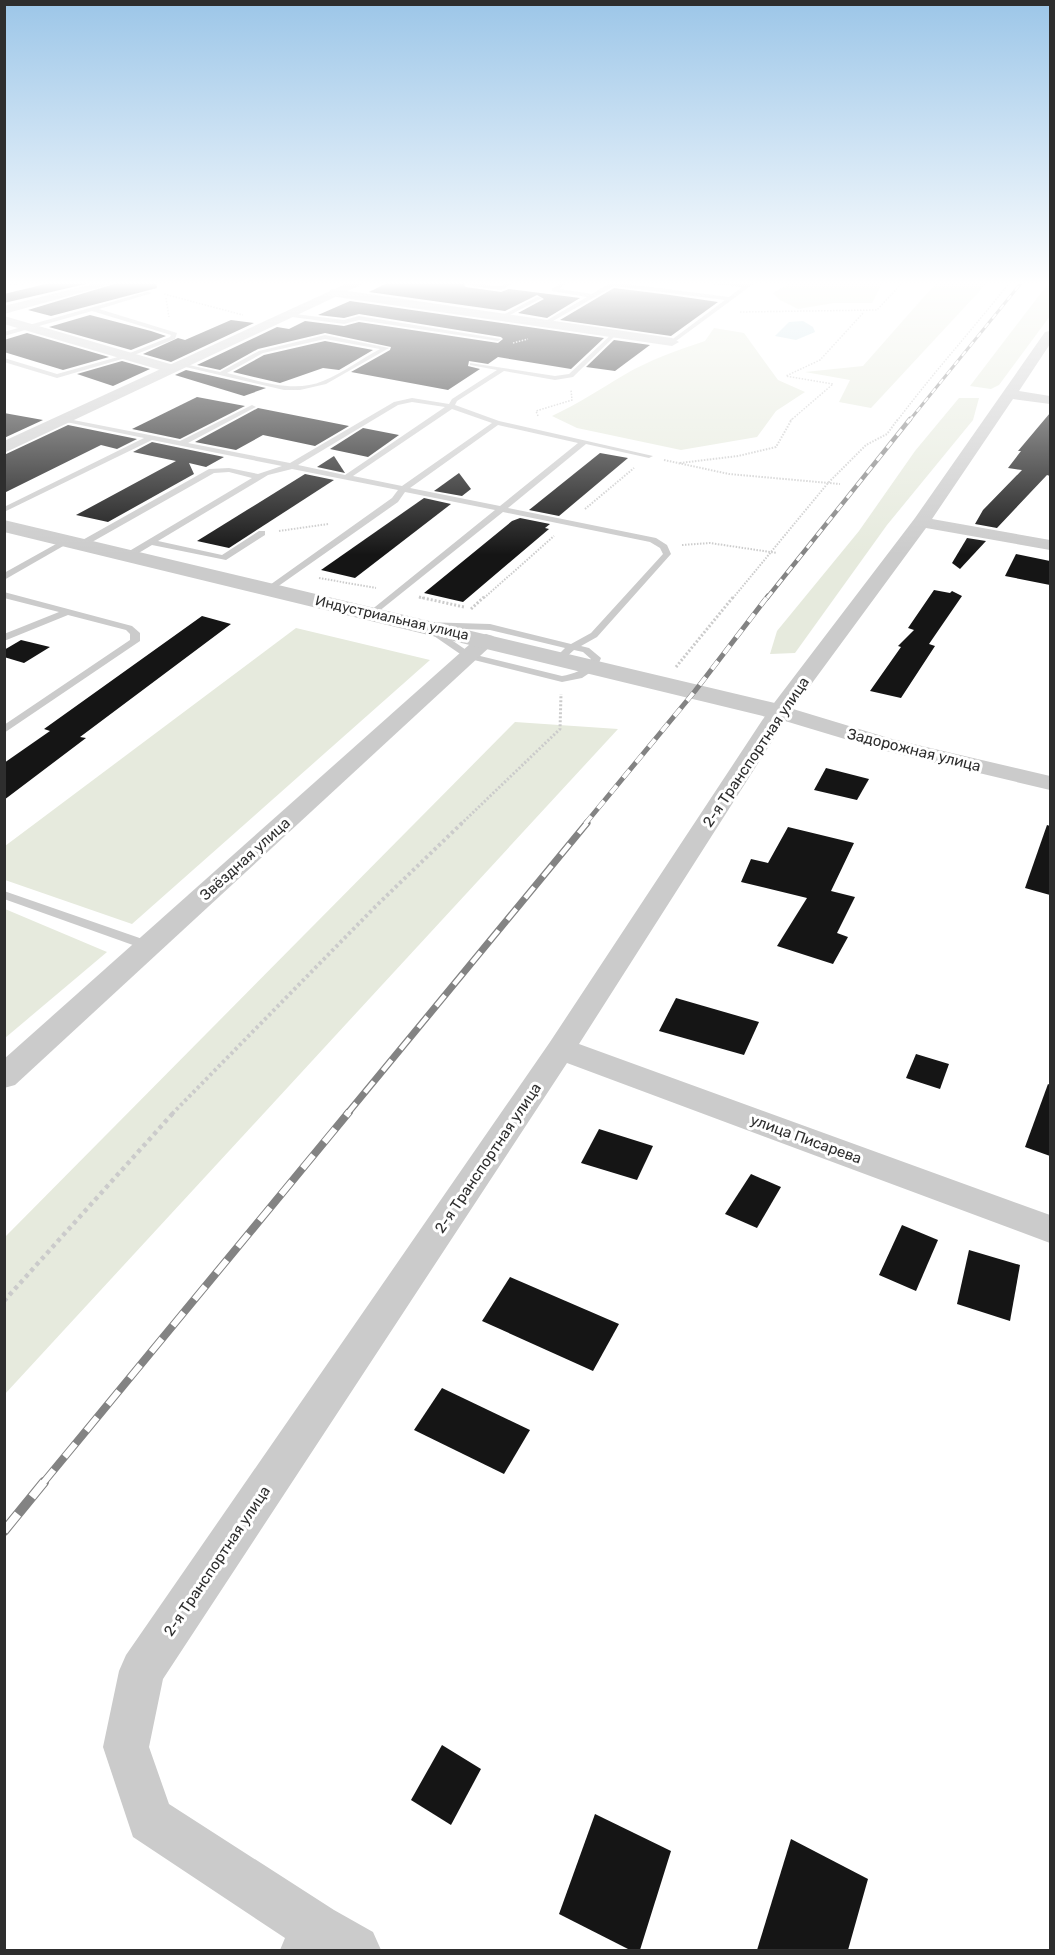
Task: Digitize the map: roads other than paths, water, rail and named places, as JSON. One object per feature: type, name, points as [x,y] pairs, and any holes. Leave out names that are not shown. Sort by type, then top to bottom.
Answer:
[{"type":"street","points":[[4,448],[163,373]]},
{"type":"street","name":"2-я Транспортная улица","points":[[326,1943],[150,1820],[126,1747],[142,1671],[561,1049],[779,712],[921,522],[1025,373]]},
{"type":"street","points":[[1011,394],[1050,400]]},
{"type":"street","points":[[921,522],[1050,545]]},
{"type":"street","name":"Индустриальная улица","points":[[4,526],[423,625],[477,648],[593,666],[779,712]]},
{"type":"street","name":"Звёздная улица","points":[[4,1077],[477,648]]},
{"type":"street","name":"Задорожная улица","points":[[779,712],[886,744],[1050,783]]},
{"type":"street","name":"улица Писарева","points":[[561,1049],[1050,1229]]},
{"type":"lane","points":[[48,373],[57,376],[67,373]]},
{"type":"lane","points":[[216,373],[284,388],[312,387],[341,373]]},
{"type":"lane","points":[[345,478],[495,373]]},
{"type":"lane","points":[[531,373],[564,378],[574,373]]},
{"type":"lane","points":[[129,555],[260,477],[289,467],[396,403],[412,400],[451,406],[496,423],[649,456]]},
{"type":"lane","points":[[180,444],[252,407]]},
{"type":"lane","points":[[66,420],[653,540],[664,547],[667,554],[594,635],[565,661],[490,627],[423,625]]},
{"type":"lane","points":[[270,589],[395,500],[403,489],[496,423]]},
{"type":"lane","points":[[4,510],[150,438]]},
{"type":"lane","points":[[373,613],[584,442]]},
{"type":"lane","points":[[4,577],[75,543],[212,471],[229,470],[260,477]]},
{"type":"lane","points":[[152,542],[223,558],[262,533]]},
{"type":"lane","points":[[4,595],[65,613],[129,628],[135,633],[135,641],[4,730]]},
{"type":"lane","points":[[4,638],[65,613]]},
{"type":"lane","points":[[4,895],[149,946]]},
{"type":"railway","points":[[909,421],[948,373]]},
{"type":"railway","points":[[767,598],[910,419]]},
{"type":"railway","points":[[585,824],[695,691],[768,596]]},
{"type":"railway","points":[[347,1114],[587,823]]},
{"type":"railway","points":[[43,1483],[349,1112]]},
{"type":"railway","points":[[4,1531],[44,1482]]}]
